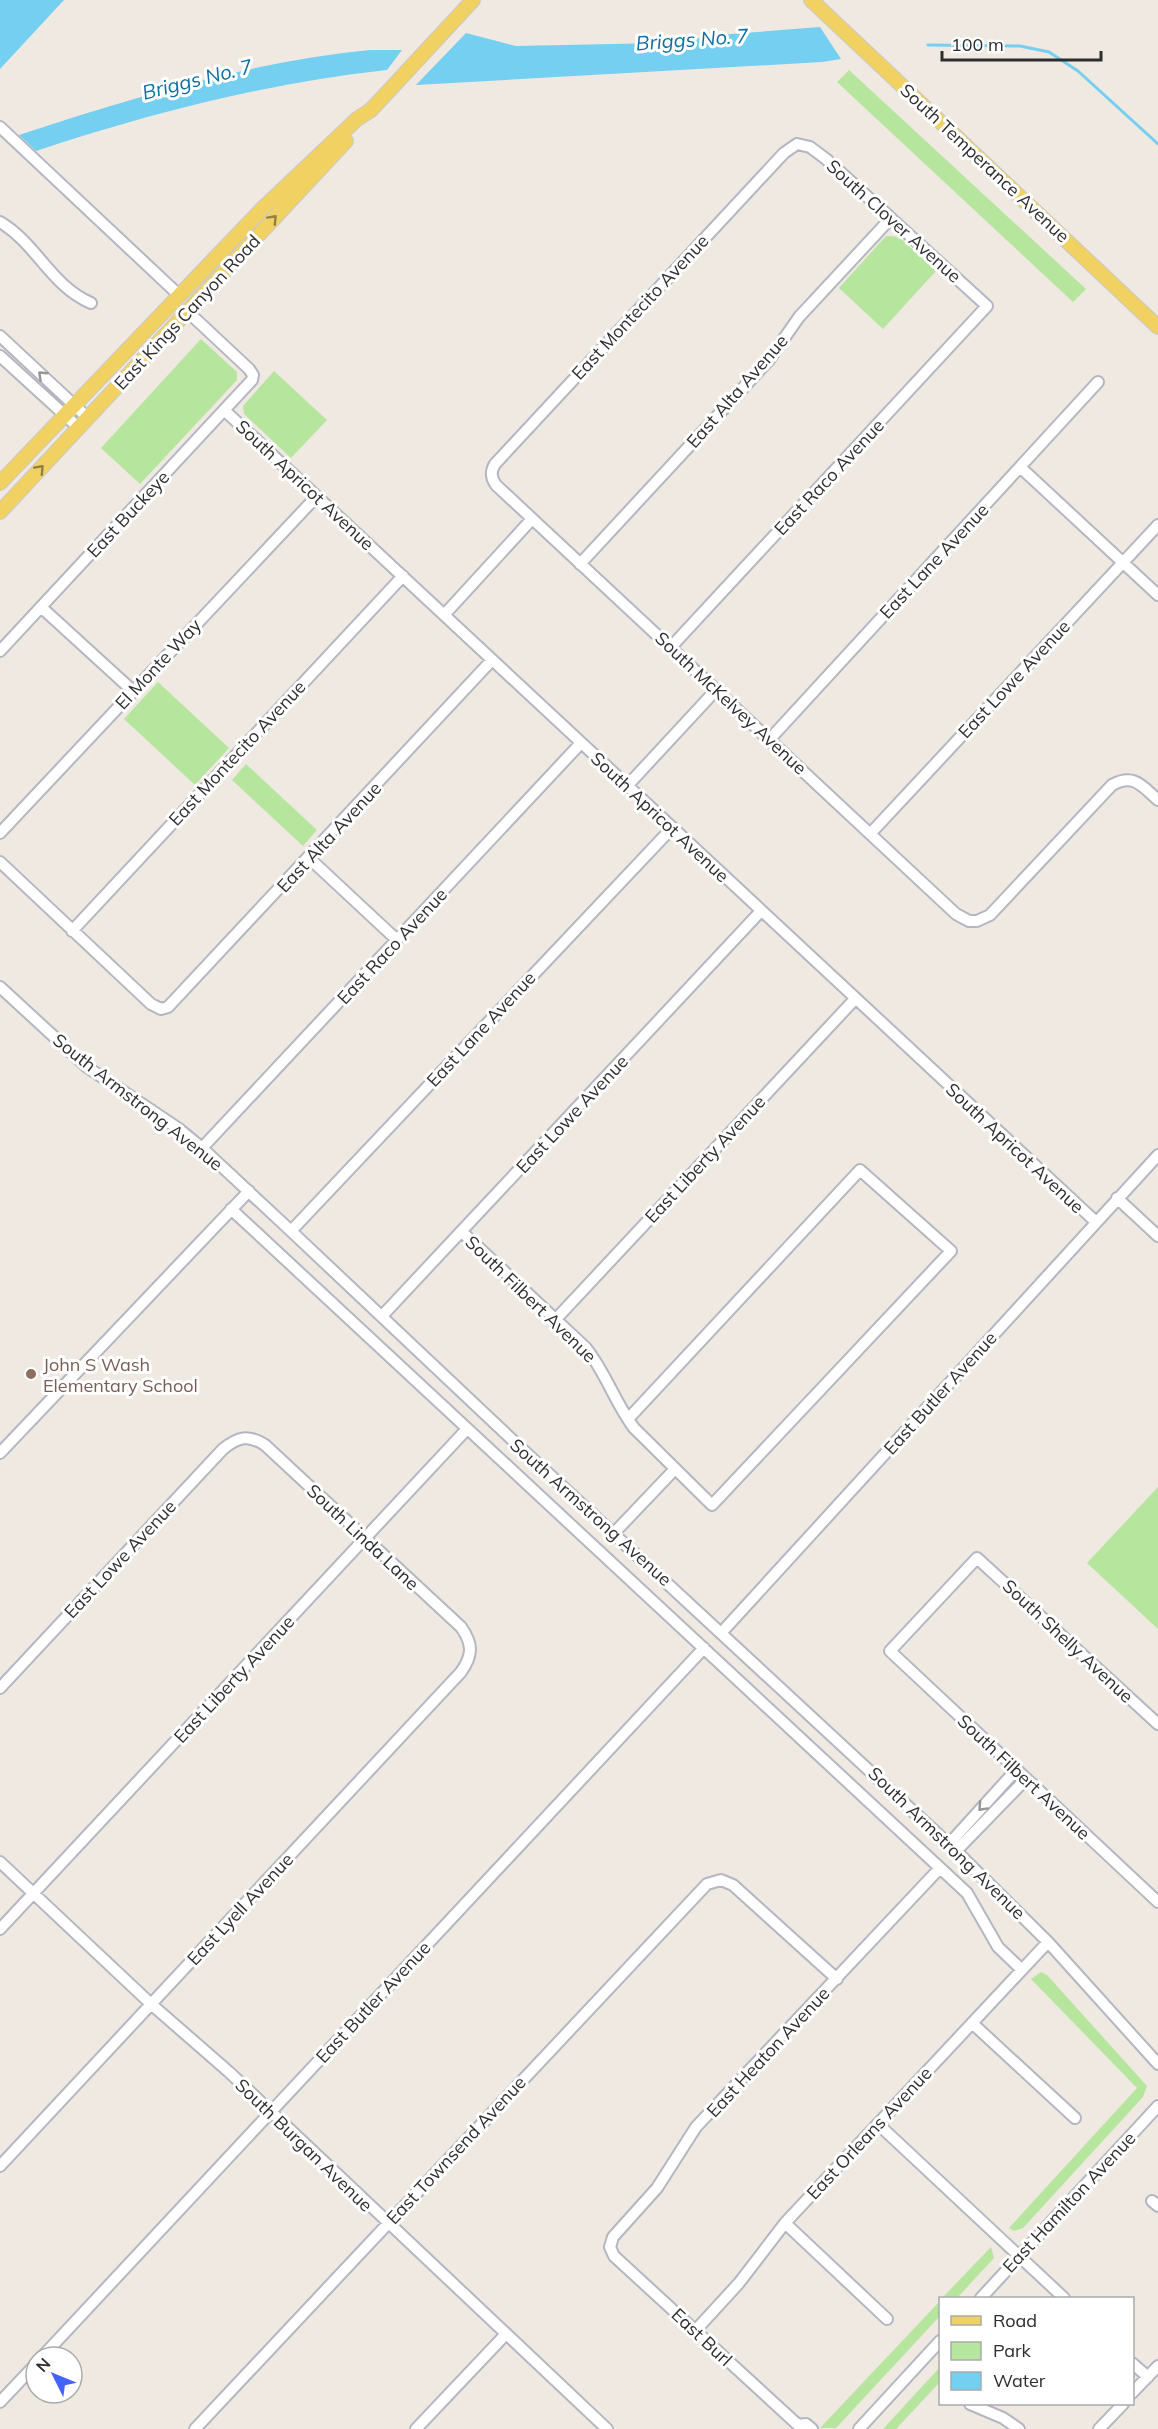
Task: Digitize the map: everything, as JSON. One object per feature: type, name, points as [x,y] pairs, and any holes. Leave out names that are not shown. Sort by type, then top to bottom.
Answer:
[{"type":"main road","name":"East Kings Canyon Road","points":[[0,512],[362,124],[371,110],[473,0]]},
{"type":"main road","name":"South Temperance Avenue","points":[[811,0],[1158,327]]},
{"type":"main road","name":"East Kings Canyon Road","points":[[0,483],[246,226],[348,127],[371,110]]},
{"type":"main road","points":[[187,311],[189,299],[226,258],[246,226]]},
{"type":"street","points":[[0,128],[180,296]]},
{"type":"street","name":"South Clover Avenue","points":[[797,144],[810,147],[826,159],[987,306]]},
{"type":"street","name":"East Montecito Avenue","points":[[491,476],[495,464],[784,153],[797,144]]},
{"type":"street","name":"East Alta Avenue","points":[[580,564],[769,360],[799,317],[891,218]]},
{"type":"street","points":[[0,222],[26,243],[61,284],[74,295],[91,303]]},
{"type":"street","name":"East Raco Avenue","points":[[671,647],[987,306]]},
{"type":"street","name":"East Buckeye","points":[[0,651],[252,380],[253,375],[187,311]]},
{"type":"street","points":[[0,336],[84,423]]},
{"type":"street","points":[[0,356],[70,410]]},
{"type":"street","name":"East Lane Avenue","points":[[770,739],[1098,382]]},
{"type":"street","name":"South Apricot Avenue","points":[[224,410],[1095,1222]]},
{"type":"street","points":[[1020,467],[1158,596]]},
{"type":"street","name":"South McKelvey Avenue","points":[[491,476],[496,485],[870,834],[956,914],[969,921],[977,921],[990,915],[1112,784],[1127,779],[1141,785],[1158,800]]},
{"type":"street","name":"El Monte Way","points":[[0,833],[316,496]]},
{"type":"street","points":[[444,615],[532,519]]},
{"type":"street","name":"East Lowe Avenue","points":[[870,834],[1158,525]]},
{"type":"street","name":"East Montecito Avenue","points":[[72,931],[402,576]]},
{"type":"street","points":[[41,607],[133,691]]},
{"type":"street","name":"East Alta Avenue","points":[[72,931],[151,1004],[161,1009],[168,1007],[492,660]]},
{"type":"street","points":[[627,786],[716,690]]},
{"type":"street","name":"East Raco Avenue","points":[[202,1148],[581,743]]},
{"type":"street","name":"East Lane Avenue","points":[[291,1231],[672,828]]},
{"type":"street","points":[[309,858],[397,940]]},
{"type":"street","points":[[0,862],[72,931]]},
{"type":"street","name":"East Lowe Avenue","points":[[382,1316],[761,911]]},
{"type":"street","name":"South Armstrong Avenue","points":[[0,987],[87,1067],[179,1129],[249,1191],[522,1449],[615,1532],[952,1848],[1048,1942],[1158,2064]]},
{"type":"street","name":"East Liberty Avenue","points":[[556,1319],[855,999]]},
{"type":"street","name":"East Butler Avenue","points":[[722,1632],[1158,1155]]},
{"type":"street","name":"South Filbert Avenue","points":[[462,1232],[556,1319],[594,1358],[628,1419],[643,1438],[712,1505],[951,1251],[860,1170],[628,1419]]},
{"type":"street","points":[[0,1453],[249,1191]]},
{"type":"street","points":[[1117,1198],[1158,1236]]},
{"type":"street","name":"South Armstrong Avenue","points":[[231,1209],[940,1868],[972,1899],[998,1947],[1022,1970]]},
{"type":"street","name":"East Liberty Avenue","points":[[0,1929],[467,1429]]},
{"type":"street","name":"East Lowe Avenue","points":[[0,1688],[223,1449],[233,1441],[245,1437]]},
{"type":"street","name":"South Linda Lane","points":[[245,1437],[256,1439],[265,1445],[461,1627],[472,1648]]},
{"type":"street","points":[[615,1532],[675,1469]]},
{"type":"street","name":"South Shelly Avenue","points":[[890,1651],[977,1558],[1158,1724]]},
{"type":"street","name":"East Lyell Avenue","points":[[0,2166],[461,1672],[469,1661],[472,1648]]},
{"type":"street","name":"East Butler Avenue","points":[[53,2345],[704,1648]]},
{"type":"street","name":"South Filbert Avenue","points":[[890,1651],[1158,1902]]},
{"type":"street","points":[[952,1848],[1016,1770]]},
{"type":"street","points":[[952,1848],[1026,1779]]},
{"type":"street","name":"South Burgan Avenue","points":[[0,1862],[151,2004],[229,2073],[607,2429]]},
{"type":"street","name":"East Heaton Avenue","points":[[610,2247],[613,2236],[661,2183],[696,2127],[940,1868]]},
{"type":"street","name":"East Townsend Avenue","points":[[195,2429],[700,1888],[721,1880],[738,1888],[837,1979]]},
{"type":"street","name":"East Orleans Avenue","points":[[695,2331],[740,2283],[785,2223],[1048,1942]]},
{"type":"street","points":[[972,2023],[1075,2118]]},
{"type":"street","name":"East Hamilton Avenue","points":[[982,2297],[1158,2106]]},
{"type":"street","points":[[878,2124],[1063,2297]]},
{"type":"street","points":[[785,2223],[887,2319]]},
{"type":"street","name":"East Burl","points":[[610,2247],[614,2256],[797,2427],[806,2424],[812,2429]]},
{"type":"street","points":[[416,2429],[506,2335]]},
{"type":"street","points":[[859,2429],[939,2343]]},
{"type":"street","points":[[1134,2365],[1148,2377]]},
{"type":"street","points":[[1134,2391],[1158,2366]]},
{"type":"street","points":[[0,2402],[24,2377]]},
{"type":"street","points":[[974,2405],[1003,2418],[1019,2429]]},
{"type":"street","points":[[1099,2429],[1121,2405]]},
{"type":"green space","points":[[849,70],[1086,289],[1073,302],[837,82]]},
{"type":"green space","points":[[886,236],[899,237],[936,271],[883,329],[839,288]]},
{"type":"green space","points":[[201,339],[237,372],[237,380],[140,484],[101,448]]},
{"type":"green space","points":[[274,371],[327,420],[291,458],[244,414],[243,406]]},
{"type":"green space","points":[[158,682],[229,748],[195,785],[124,719]]},
{"type":"green space","points":[[246,764],[317,830],[303,846],[232,780]]},
{"type":"green space","points":[[1158,1487],[1158,1629],[1087,1563]]},
{"type":"green space","points":[[1041,1972],[1047,1975],[1147,2086],[1143,2097],[1023,2228],[1014,2231],[1009,2228],[1137,2088],[1031,1979]]},
{"type":"green space","points":[[991,2247],[994,2258],[958,2297],[943,2297]]},
{"type":"green space","points":[[939,2302],[939,2317],[836,2428],[820,2428]]},
{"type":"green space","points":[[939,2368],[939,2383],[896,2429],[883,2429]]},
{"type":"water","points":[[0,0],[64,0],[0,69]]},
{"type":"water","points":[[820,27],[841,59],[822,62],[416,85],[466,33],[516,46],[660,43],[731,34]]},
{"type":"water","points":[[370,50],[402,50],[387,70],[298,83],[210,101],[122,124],[36,151],[19,135],[105,107],[237,72]]},
{"type":"waterway","name":"Briggs No. 7","points":[[928,45],[1020,46],[1049,52],[1078,71],[1158,144]]},
{"type":"place","name":"John S Wash Elementary School","points":[[31,1374]]}]
